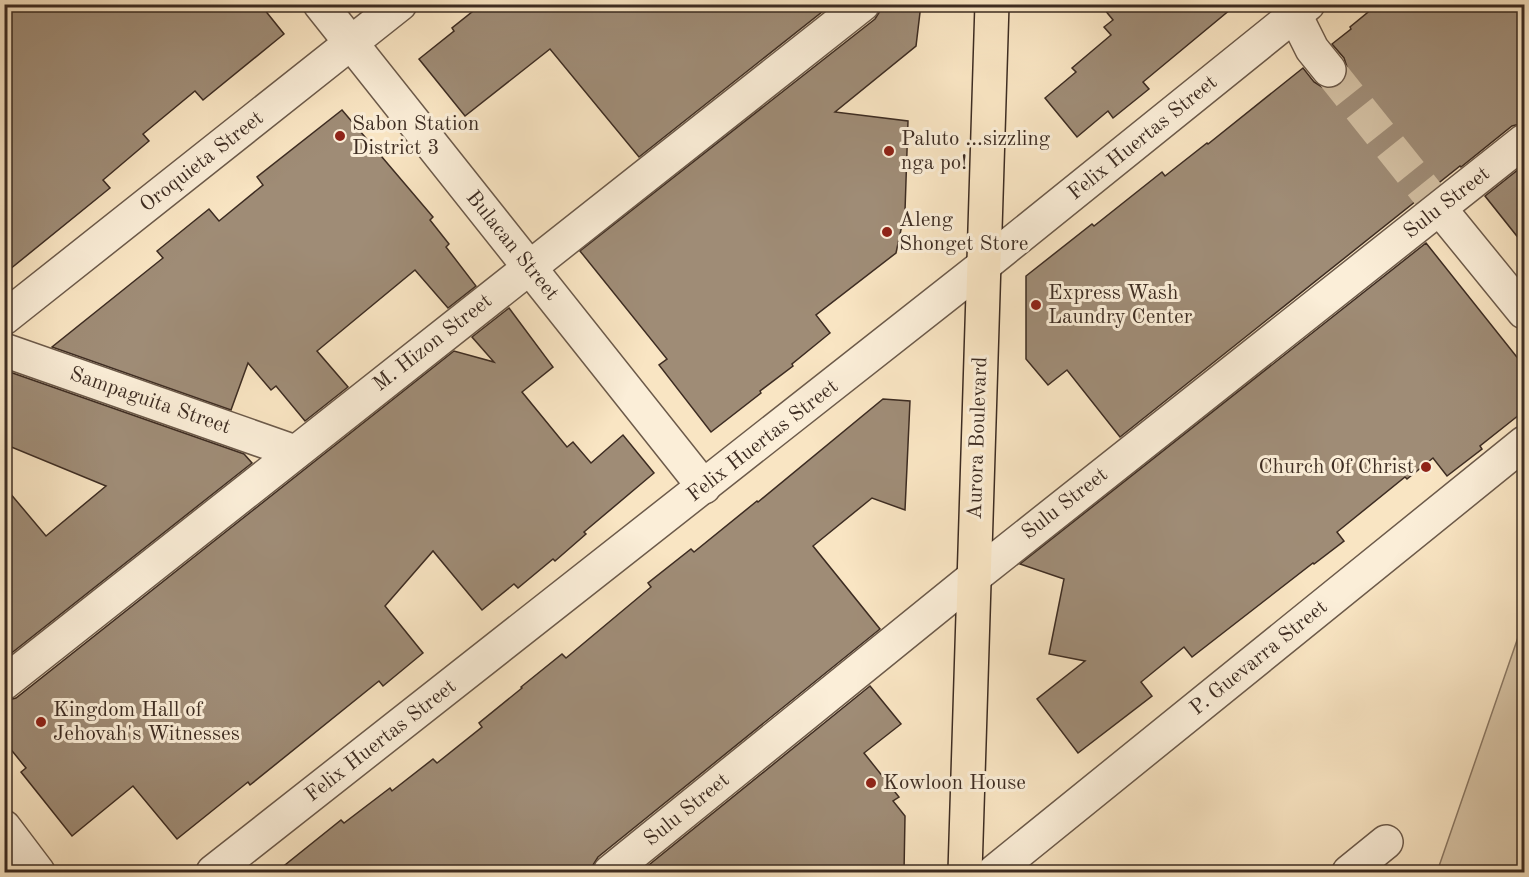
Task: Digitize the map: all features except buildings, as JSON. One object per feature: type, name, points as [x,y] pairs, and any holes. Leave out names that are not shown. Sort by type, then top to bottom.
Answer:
[{"type":"main road","name":"Aurora Boulevard","points":[[965,873],[992,4]]},
{"type":"street","name":"Bulacan Street","points":[[320,4],[704,487]]},
{"type":"street","name":"Oroquieta Street","points":[[4,318],[400,4]]},
{"type":"street","name":"M. Hizon Street","points":[[4,683],[863,4]]},
{"type":"street","name":"Felix Huertas Street","points":[[213,873],[983,266],[1297,8]]},
{"type":"street","points":[[1297,8],[1312,49],[1329,70]]},
{"type":"street","name":"Sulu Street","points":[[610,873],[974,577],[1524,141]]},
{"type":"street","points":[[1440,208],[1524,312]]},
{"type":"street","name":"Sampaguita Street","points":[[4,350],[295,452]]},
{"type":"street","name":"P. Guevarra Street","points":[[994,873],[1025,862],[1524,443]]},
{"type":"street","points":[[4,827],[38,873]]},
{"type":"street","points":[[1349,873],[1386,842]]},
{"type":"shaded area","points":[[1524,620],[1524,872],[1437,872]]},
{"type":"tunnel","points":[[1329,70],[1440,209]]},
{"type":"place","name":"Sabon Station District 3","points":[[340,136]]},
{"type":"place","name":"Paluto ...sizzling nga po!","points":[[889,151]]},
{"type":"place","name":"Aleng Shonget Store","points":[[887,232]]},
{"type":"place","name":"Express Wash Laundry Center","points":[[1036,305]]},
{"type":"place","name":"Church Of Christ","points":[[1426,467]]},
{"type":"place","name":"Kingdom Hall of Jehovah's Witnesses","points":[[41,722]]},
{"type":"place","name":"Kowloon House","points":[[871,783]]}]
